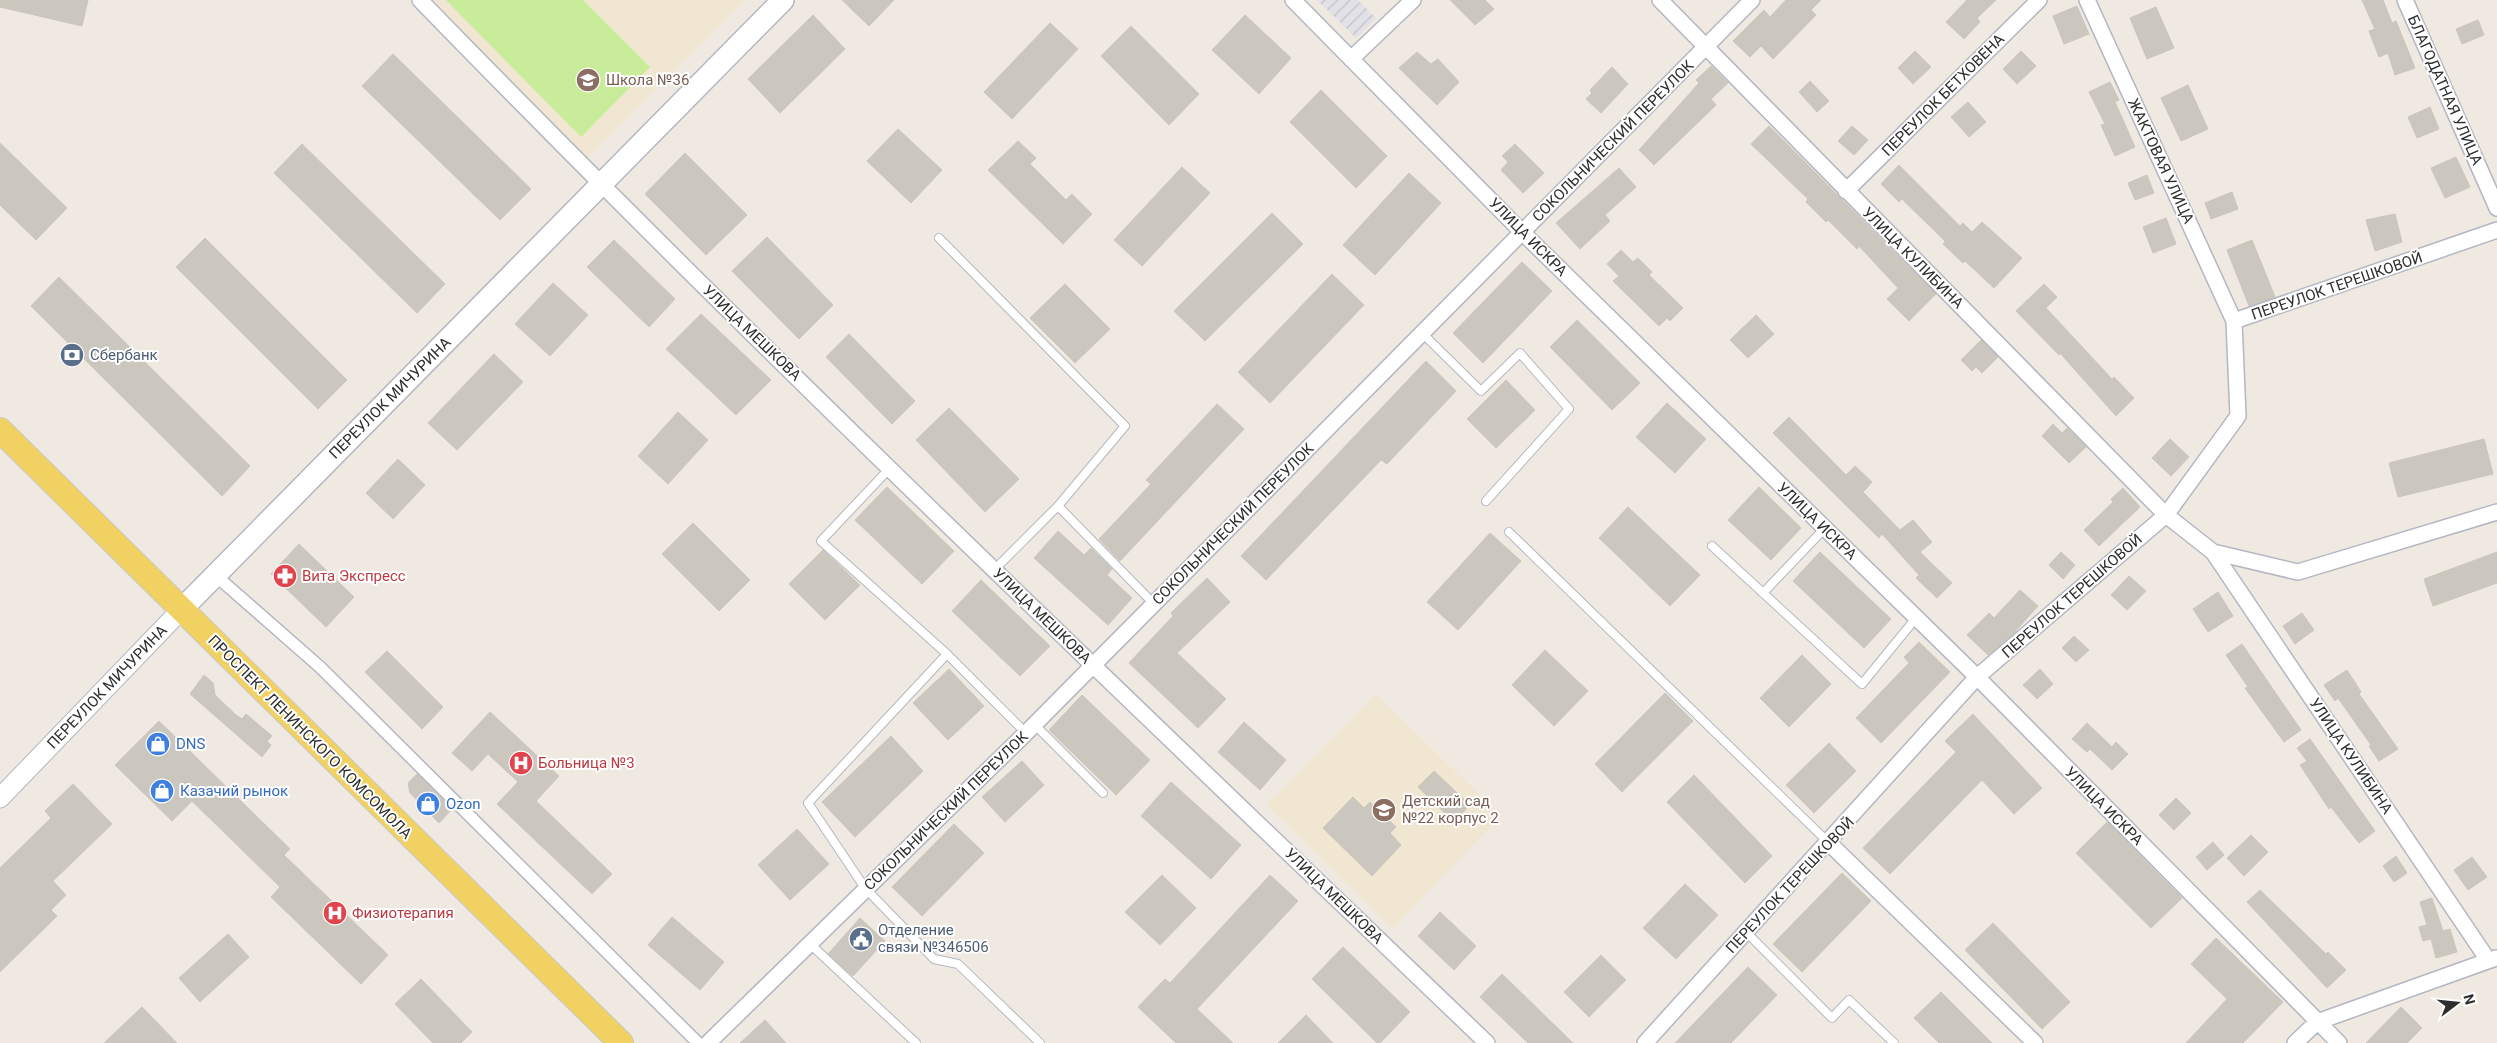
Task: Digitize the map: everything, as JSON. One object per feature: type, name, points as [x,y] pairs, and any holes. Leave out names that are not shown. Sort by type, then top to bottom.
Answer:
[{"type":"main road","name":"ПЕРЕУЛОК МИЧУРИНА","points":[[181,610],[783,0]]},
{"type":"main road","name":"ПРОСПЕКТ ЛЕНИНСКОГО КОМСОМОЛА","points":[[0,430],[621,1043]]},
{"type":"street","name":"УЛИЦА МЕШКОВА","points":[[420,0],[600,185],[1093,666],[1487,1043]]},
{"type":"street","name":"УЛИЦА ИСКРА","points":[[1293,0],[1522,232],[1977,678],[2340,1043]]},
{"type":"street","points":[[1351,59],[1412,0]]},
{"type":"street","name":"УЛИЦА КУЛИБИНА","points":[[1660,0],[1705,48],[2166,515],[2213,552],[2492,959]]},
{"type":"street","name":"СОКОЛЬНИЧЕСКИЙ ПЕРЕУЛОК","points":[[708,1043],[865,888],[1031,729],[1752,0]]},
{"type":"street","name":"ПЕРЕУЛОК БЕТХОВЕНА","points":[[1846,191],[2039,0]]},
{"type":"street","name":"ЖАКТОВАЯ УЛИЦА","points":[[2088,0],[2234,321]]},
{"type":"street","name":"БЛАГОДАТНАЯ УЛИЦА","points":[[2405,0],[2497,208]]},
{"type":"street","name":"ПЕРЕУЛОК ТЕРЕШКОВОЙ","points":[[1645,1043],[1829,843],[1977,678],[2166,515],[2238,416],[2234,321],[2497,230]]},
{"type":"street","points":[[2213,552],[2298,572],[2497,512]]},
{"type":"street","points":[[215,575],[320,667],[698,1043]]},
{"type":"street","name":"ПЕРЕУЛОК МИЧУРИНА","points":[[0,798],[181,610]]},
{"type":"street","points":[[1829,843],[2035,1043]]},
{"type":"street","points":[[2295,1043],[2317,1022],[2492,959]]},
{"type":"lane","points":[[939,238],[1125,426],[1058,506],[994,570]]},
{"type":"lane","points":[[1422,333],[1482,391],[1520,353],[1569,409],[1486,501]]},
{"type":"lane","points":[[890,468],[821,541],[1103,793]]},
{"type":"lane","points":[[1058,506],[1154,604]]},
{"type":"lane","points":[[1763,593],[1825,528]]},
{"type":"lane","points":[[1508,532],[1829,843]]},
{"type":"lane","points":[[1712,546],[1862,684],[1916,618]]},
{"type":"lane","points":[[947,654],[808,803],[865,888],[934,959],[958,964],[1040,1043]]},
{"type":"lane","points":[[1746,932],[1832,1018],[1849,1000],[1894,1043]]},
{"type":"lane","points":[[810,943],[916,1043]]},
{"type":"shaded area","name":"Школа №36","points":[[433,0],[745,0],[587,158]]},
{"type":"shaded area","points":[[1317,0],[1358,0],[1376,18],[1356,38]]},
{"type":"shaded area","name":"Детский сад №22 корпус 2","points":[[1376,694],[1501,816],[1393,928],[1267,805]]},
{"type":"green space","points":[[446,0],[583,0],[650,67],[581,137]]},
{"type":"building","points":[[0,0],[88,0],[82,26],[0,7]]},
{"type":"building","points":[[842,0],[894,0],[869,26]]},
{"type":"building","points":[[1450,0],[1485,0],[1494,9],[1475,25]]},
{"type":"building","points":[[1786,0],[1821,0],[1811,10],[1816,15],[1773,59],[1761,46],[1750,57],[1733,41],[1764,10],[1770,17]]},
{"type":"building","points":[[1967,0],[1996,0],[1977,18],[1980,22],[1964,39],[1946,22]]},
{"type":"building","points":[[2362,0],[2383,0],[2392,23],[2396,21],[2415,68],[2395,75],[2388,53],[2379,57],[2369,31],[2375,29]]},
{"type":"building","points":[[2077,6],[2089,34],[2064,44],[2053,16]]},
{"type":"building","points":[[2156,7],[2174,48],[2147,59],[2130,18]]},
{"type":"building","points":[[813,15],[845,49],[780,113],[748,79]]},
{"type":"building","points":[[1245,15],[1291,58],[1259,94],[1212,50]]},
{"type":"building","points":[[2478,20],[2484,35],[2462,44],[2456,29]]},
{"type":"building","points":[[1050,23],[1078,49],[1012,119],[984,92]]},
{"type":"building","points":[[1131,26],[1199,94],[1169,125],[1101,56]]},
{"type":"building","points":[[1915,51],[1931,67],[1913,84],[1898,68]]},
{"type":"building","points":[[2021,51],[2036,66],[2017,84],[2003,69]]},
{"type":"building","points":[[1417,52],[1431,64],[1438,59],[1459,82],[1437,105],[1399,68]]},
{"type":"building","points":[[393,54],[531,189],[500,220],[362,86]]},
{"type":"building","points":[[1711,66],[1728,83],[1711,99],[1716,105],[1654,165],[1639,150],[1699,83],[1696,80]]},
{"type":"building","points":[[1612,67],[1628,84],[1601,113],[1586,99],[1592,93],[1590,90]]},
{"type":"building","points":[[1810,81],[1829,101],[1817,112],[1799,92]]},
{"type":"building","points":[[2110,82],[2119,100],[2115,102],[2135,147],[2115,156],[2101,125],[2105,124],[2089,92]]},
{"type":"building","points":[[2188,85],[2208,129],[2181,141],[2161,98]]},
{"type":"building","points":[[1321,90],[1387,156],[1356,188],[1290,122]]},
{"type":"building","points":[[1968,102],[1986,122],[1969,137],[1951,117]]},
{"type":"building","points":[[2430,107],[2439,129],[2417,138],[2408,117]]},
{"type":"building","points":[[1769,126],[1936,294],[1909,321],[1887,299],[1898,288],[1859,246],[1857,249],[1828,220],[1826,222],[1806,202],[1808,199],[1751,144]]},
{"type":"building","points":[[1852,126],[1868,140],[1854,155],[1838,141]]},
{"type":"building","points":[[898,129],[942,170],[911,203],[867,161]]},
{"type":"building","points":[[1018,141],[1036,158],[1030,164],[1066,200],[1072,194],[1092,214],[1063,244],[988,170]]},
{"type":"building","points":[[0,143],[67,208],[36,240],[0,205]]},
{"type":"building","points":[[302,144],[445,284],[417,313],[274,173]]},
{"type":"building","points":[[1515,144],[1544,173],[1523,193],[1501,170],[1508,162],[1502,156]]},
{"type":"building","points":[[685,153],[747,215],[706,255],[645,194]]},
{"type":"building","points":[[2456,157],[2470,187],[2445,198],[2431,168]]},
{"type":"building","points":[[1899,165],[1960,226],[1963,223],[1972,232],[1982,222],[2022,258],[1994,288],[1943,244],[1945,241],[1902,199],[1899,202],[1881,184]]},
{"type":"building","points":[[1182,167],[1210,193],[1142,266],[1114,240]]},
{"type":"building","points":[[1619,168],[1636,187],[1605,215],[1610,221],[1580,249],[1556,223]]},
{"type":"building","points":[[1409,173],[1441,203],[1375,275],[1343,245]]},
{"type":"building","points":[[2147,175],[2154,193],[2135,200],[2128,183]]},
{"type":"building","points":[[2232,192],[2238,209],[2211,219],[2205,203]]},
{"type":"building","points":[[1272,213],[1303,244],[1205,341],[1174,311]]},
{"type":"building","points":[[2395,214],[2402,242],[2375,251],[2366,220]]},
{"type":"building","points":[[2166,218],[2176,244],[2153,253],[2143,227]]},
{"type":"building","points":[[767,237],[833,305],[799,339],[732,271]]},
{"type":"building","points":[[205,238],[347,380],[318,409],[176,267]]},
{"type":"building","points":[[614,240],[675,299],[649,327],[587,267]]},
{"type":"building","points":[[2252,240],[2275,297],[2249,306],[2227,250]]},
{"type":"building","points":[[1621,250],[1633,262],[1638,258],[1652,272],[1649,275],[1683,308],[1670,321],[1667,318],[1659,326],[1613,281],[1619,276],[1607,264]]},
{"type":"building","points":[[1522,262],[1552,291],[1483,363],[1453,333]]},
{"type":"building","points":[[1332,274],[1364,305],[1270,403],[1238,372]]},
{"type":"building","points":[[59,277],[250,466],[222,496],[31,306]]},
{"type":"building","points":[[553,283],[588,315],[550,356],[515,324]]},
{"type":"building","points":[[1065,284],[1110,329],[1075,363],[1030,318]]},
{"type":"building","points":[[2044,284],[2057,297],[2046,308],[2112,379],[2114,377],[2134,398],[2116,416],[2060,353],[2059,355],[2016,311]]},
{"type":"building","points":[[701,314],[771,380],[736,415],[666,349]]},
{"type":"building","points":[[1756,315],[1774,334],[1748,358],[1730,340]]},
{"type":"building","points":[[1577,320],[1640,383],[1612,410],[1550,347]]},
{"type":"building","points":[[849,334],[915,401],[892,424],[826,357]]},
{"type":"building","points":[[1981,340],[1998,357],[1982,373],[1976,367],[1972,371],[1961,360]]},
{"type":"building","points":[[494,354],[523,382],[457,450],[428,423]]},
{"type":"building","points":[[1426,361],[1456,391],[1387,464],[1381,460],[1266,580],[1241,556]]},
{"type":"building","points":[[1506,380],[1535,410],[1496,448],[1467,419]]},
{"type":"building","points":[[1667,403],[1706,439],[1675,473],[1636,437]]},
{"type":"building","points":[[1217,404],[1244,429],[1120,561],[1099,539],[1151,484],[1146,480]]},
{"type":"building","points":[[949,408],[1019,479],[985,512],[916,440]]},
{"type":"building","points":[[678,412],[708,440],[668,484],[638,456]]},
{"type":"building","points":[[1789,417],[1846,475],[1855,466],[1872,482],[1863,492],[1900,530],[1913,520],[1932,542],[1920,552],[1952,583],[1937,598],[1916,578],[1919,575],[1882,534],[1879,538],[1773,433]]},
{"type":"building","points":[[2053,424],[2062,433],[2067,428],[2086,447],[2069,463],[2042,436]]},
{"type":"building","points":[[2170,439],[2189,457],[2171,476],[2152,458]]},
{"type":"building","points":[[2484,439],[2493,474],[2398,497],[2389,463]]},
{"type":"building","points":[[398,459],[425,485],[393,519],[366,493]]},
{"type":"building","points":[[887,487],[954,551],[922,584],[855,520]]},
{"type":"building","points":[[1759,487],[1801,528],[1771,560],[1728,520]]},
{"type":"building","points":[[2123,488],[2140,507],[2099,546],[2084,530],[2113,502],[2111,499]]},
{"type":"building","points":[[1628,507],[1700,575],[1670,606],[1599,538]]},
{"type":"building","points":[[693,523],[750,580],[719,611],[662,554]]},
{"type":"building","points":[[1058,531],[1084,555],[1091,548],[1112,569],[1107,575],[1132,598],[1108,625],[1034,558]]},
{"type":"building","points":[[1490,533],[1521,561],[1458,630],[1427,602]]},
{"type":"building","points":[[299,544],[354,597],[326,627],[271,574]]},
{"type":"building","points":[[823,550],[860,585],[825,620],[789,584]]},
{"type":"building","points":[[1820,552],[1891,619],[1864,648],[1793,581]]},
{"type":"building","points":[[2061,552],[2075,565],[2063,579],[2049,565]]},
{"type":"building","points":[[2497,552],[2497,583],[2433,606],[2424,579]]},
{"type":"building","points":[[2129,576],[2146,591],[2127,610],[2111,595]]},
{"type":"building","points":[[1207,578],[1230,602],[1177,653],[1226,699],[1198,728],[1129,663],[1173,616],[1171,613]]},
{"type":"building","points":[[981,580],[1050,646],[1020,676],[952,611]]},
{"type":"building","points":[[2020,590],[2038,606],[2012,635],[1988,655],[1967,635],[1989,613],[1994,618]]},
{"type":"building","points":[[2218,592],[2233,616],[2208,632],[2193,609]]},
{"type":"building","points":[[2302,613],[2314,630],[2295,644],[2283,626]]},
{"type":"building","points":[[2074,636],[2089,650],[2076,662],[2062,648]]},
{"type":"building","points":[[1919,642],[1950,672],[1881,743],[1856,718],[1909,663],[1904,657]]},
{"type":"building","points":[[2242,644],[2301,730],[2284,742],[2245,688],[2248,687],[2226,655]]},
{"type":"building","points":[[1545,650],[1588,691],[1554,726],[1512,685]]},
{"type":"building","points":[[387,651],[443,707],[422,729],[365,672]]},
{"type":"building","points":[[1802,655],[1831,684],[1789,727],[1760,698]]},
{"type":"building","points":[[949,669],[984,706],[948,740],[913,703]]},
{"type":"building","points":[[2040,669],[2053,684],[2037,699],[2023,685]]},
{"type":"building","points":[[2347,670],[2361,692],[2359,694],[2398,749],[2379,761],[2369,746],[2371,745],[2338,698],[2335,701],[2324,685]]},
{"type":"building","points":[[204,675],[213,683],[215,695],[236,715],[242,719],[246,714],[272,736],[267,741],[271,745],[262,757],[190,694]]},
{"type":"building","points":[[1665,693],[1693,721],[1622,792],[1595,764]]},
{"type":"building","points":[[1082,695],[1150,760],[1116,795],[1049,730]]},
{"type":"building","points":[[490,712],[559,776],[536,801],[612,874],[592,894],[497,804],[518,782],[488,754],[472,771],[452,753]]},
{"type":"building","points":[[1973,714],[2042,788],[2014,814],[1982,780],[1890,874],[1863,848],[1956,752],[1945,741]]},
{"type":"building","points":[[159,721],[290,849],[284,855],[388,955],[361,984],[271,897],[280,887],[192,801],[172,821],[115,765]]},
{"type":"building","points":[[1244,722],[1286,760],[1260,790],[1218,752]]},
{"type":"building","points":[[2087,723],[2112,747],[2116,742],[2128,754],[2112,770],[2090,749],[2087,752],[2072,739]]},
{"type":"building","points":[[891,736],[923,771],[855,837],[822,802]]},
{"type":"building","points":[[2310,739],[2375,831],[2359,843],[2331,807],[2329,809],[2300,765],[2307,761],[2297,748]]},
{"type":"building","points":[[1829,743],[1856,771],[1814,813],[1786,785]]},
{"type":"building","points":[[1022,761],[1044,785],[1005,822],[982,797]]},
{"type":"building","points":[[1434,771],[1470,805],[1454,822],[1418,787]]},
{"type":"building","points":[[417,774],[452,809],[439,823],[410,793],[408,783]]},
{"type":"building","points":[[1694,775],[1772,856],[1745,883],[1667,802]]},
{"type":"building","points":[[1171,782],[1241,845],[1211,879],[1141,816]]},
{"type":"building","points":[[73,784],[112,824],[53,881],[66,895],[51,910],[57,916],[0,972],[0,868],[51,818],[45,811]]},
{"type":"building","points":[[1353,797],[1364,808],[1370,802],[1396,827],[1390,833],[1401,845],[1372,876],[1323,828]]},
{"type":"building","points":[[2176,798],[2191,813],[2174,830],[2159,815]]},
{"type":"building","points":[[2107,822],[2182,898],[2151,928],[2076,853]]},
{"type":"building","points":[[954,824],[984,853],[922,916],[892,887]]},
{"type":"building","points":[[797,829],[829,864],[790,900],[758,865]]},
{"type":"building","points":[[2251,835],[2268,852],[2244,876],[2227,858]]},
{"type":"building","points":[[2213,842],[2224,855],[2207,870],[2196,857]]},
{"type":"building","points":[[2396,856],[2407,873],[2394,882],[2383,866]]},
{"type":"building","points":[[2472,857],[2487,877],[2468,890],[2454,870]]},
{"type":"building","points":[[1842,873],[1871,901],[1802,972],[1773,944]]},
{"type":"building","points":[[1162,875],[1196,908],[1160,945],[1125,912]]},
{"type":"building","points":[[1270,875],[1298,901],[1197,1009],[1233,1043],[1176,1043],[1138,1007],[1165,979],[1170,983]]},
{"type":"building","points":[[1685,884],[1718,915],[1676,959],[1643,928]]},
{"type":"building","points":[[2260,890],[2326,954],[2328,952],[2346,970],[2327,988],[2247,902]]},
{"type":"building","points":[[2432,898],[2443,931],[2450,929],[2457,952],[2436,958],[2431,939],[2423,941],[2419,927],[2427,925],[2420,902]]},
{"type":"building","points":[[1440,912],[1476,946],[1454,970],[1418,936]]},
{"type":"building","points":[[672,917],[724,962],[700,990],[648,945]]},
{"type":"building","points":[[860,918],[885,941],[853,976],[828,954]]},
{"type":"building","points":[[1993,923],[2070,1002],[2042,1029],[1965,950]]},
{"type":"building","points":[[228,934],[249,957],[200,1002],[179,978]]},
{"type":"building","points":[[2216,938],[2283,1002],[2243,1043],[2186,1043],[2227,999],[2191,964]]},
{"type":"building","points":[[1343,947],[1410,1012],[1380,1043],[1377,1043],[1312,979]]},
{"type":"building","points":[[1601,955],[1626,980],[1589,1017],[1564,992]]},
{"type":"building","points":[[1748,967],[1777,995],[1731,1043],[1675,1043]]},
{"type":"building","points":[[1502,974],[1573,1043],[1528,1043],[1480,997]]},
{"type":"building","points":[[421,979],[472,1032],[461,1043],[433,1043],[395,1004]]},
{"type":"building","points":[[1941,992],[1992,1043],[1939,1043],[1914,1018]]},
{"type":"building","points":[[142,1007],[177,1043],[104,1043]]},
{"type":"building","points":[[2401,1007],[2422,1028],[2407,1043],[2366,1043]]},
{"type":"building","points":[[1306,1015],[1333,1043],[1278,1043]]},
{"type":"building","points":[[765,1020],[786,1043],[740,1043]]},
{"type":"place","name":"Школа №36","points":[[588,80]]},
{"type":"place","name":"Сбербанк","points":[[72,355]]},
{"type":"place","name":"Вита Экспресс","points":[[285,576]]},
{"type":"place","name":"DNS","points":[[158,744]]},
{"type":"place","name":"Больница №3","points":[[521,763]]},
{"type":"place","name":"Казачий рынок","points":[[162,791]]},
{"type":"place","name":"Ozon","points":[[428,804]]},
{"type":"place","name":"Детский сад №22 корпус 2","points":[[1384,810]]},
{"type":"place","name":"Физиотерапия","points":[[335,913]]},
{"type":"place","name":"Отделение связи №346506","points":[[861,939]]}]
